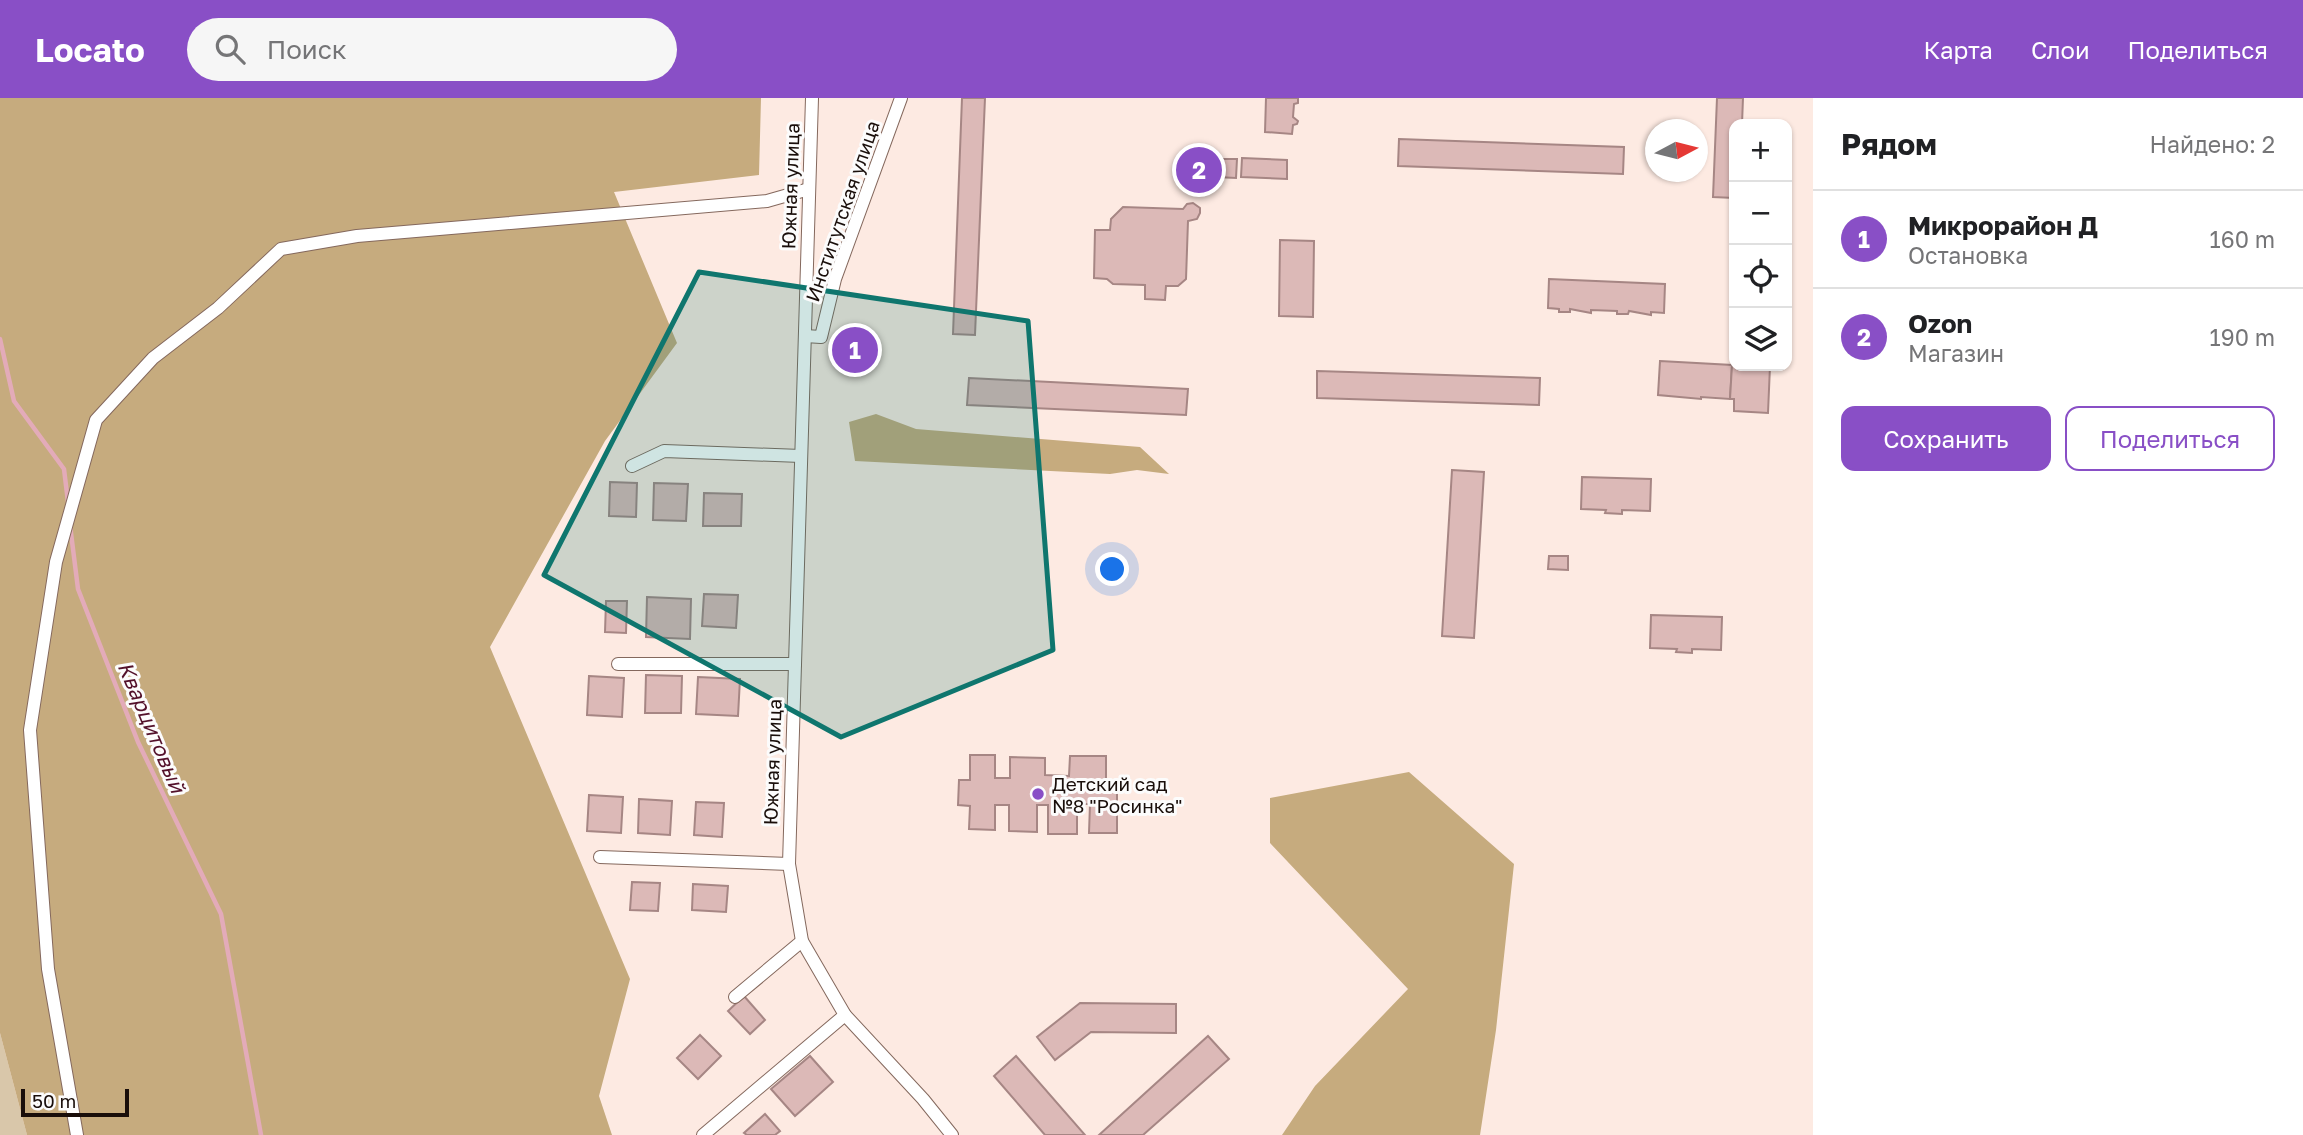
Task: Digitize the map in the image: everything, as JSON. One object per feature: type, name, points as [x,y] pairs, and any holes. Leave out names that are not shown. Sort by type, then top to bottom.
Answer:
[{"type":"street","name":"Южная улица","points":[[812,98],[789,864],[802,941],[845,1015],[923,1099],[952,1135]]},
{"type":"street","name":"Институтская улица","points":[[805,336],[821,337],[835,279],[901,98]]},
{"type":"street","points":[[77,1135],[48,969],[30,730],[56,562],[96,420],[153,358],[218,308],[281,249],[357,236],[767,201],[809,189]]},
{"type":"street","points":[[632,466],[664,451],[801,456]]},
{"type":"street","points":[[618,664],[795,664]]},
{"type":"street","points":[[600,857],[789,864]]},
{"type":"street","points":[[735,997],[802,941]]},
{"type":"street","points":[[703,1135],[845,1015]]},
{"type":"highlighted area","points":[[699,272],[1028,321],[1053,650],[841,737],[544,575]]},
{"type":"shaded area","points":[[0,98],[761,98],[759,175],[614,192],[677,343],[605,441],[490,647],[630,979],[599,1096],[612,1135],[27,1135],[0,1033]]},
{"type":"shaded area","points":[[876,414],[916,429],[1140,447],[1169,474],[1137,470],[1110,474],[855,461],[849,422]]},
{"type":"shaded area","points":[[1409,772],[1514,864],[1496,1030],[1480,1135],[1282,1135],[1315,1086],[1408,989],[1270,843],[1270,798]]},
{"type":"shaded area","points":[[0,1033],[27,1135],[0,1135]]},
{"type":"building","points":[[962,98],[985,98],[975,335],[953,334]]},
{"type":"building","points":[[1266,98],[1298,98],[1298,103],[1294,104],[1293,117],[1298,121],[1293,125],[1292,134],[1265,132]]},
{"type":"building","points":[[1717,98],[1743,98],[1742,119],[1729,119],[1729,198],[1713,197]]},
{"type":"building","points":[[1399,139],[1624,147],[1623,174],[1398,166]]},
{"type":"building","points":[[1242,158],[1287,160],[1287,179],[1241,177]]},
{"type":"building","points":[[1217,159],[1237,159],[1236,178],[1216,177]]},
{"type":"building","points":[[1189,170],[1203,170],[1203,183],[1189,183]]},
{"type":"building","points":[[1193,203],[1200,208],[1200,213],[1197,219],[1188,221],[1186,279],[1178,286],[1166,286],[1165,300],[1145,299],[1145,285],[1113,284],[1107,279],[1094,278],[1095,230],[1110,230],[1111,219],[1123,207],[1183,209],[1187,204]]},
{"type":"building","points":[[1280,240],[1314,241],[1313,317],[1279,316]]},
{"type":"building","points":[[1549,279],[1665,284],[1664,313],[1651,312],[1651,315],[1629,311],[1628,314],[1617,314],[1617,311],[1591,310],[1591,313],[1570,309],[1570,312],[1559,312],[1559,309],[1548,308]]},
{"type":"building","points":[[1660,361],[1729,365],[1729,371],[1732,371],[1730,399],[1658,395]]},
{"type":"building","points":[[1317,371],[1540,378],[1539,405],[1317,398]]},
{"type":"building","points":[[1732,371],[1770,371],[1768,413],[1734,411],[1734,399],[1730,399]]},
{"type":"building","points":[[969,378],[1188,389],[1186,415],[967,405]]},
{"type":"building","points":[[1452,470],[1484,472],[1474,638],[1442,636]]},
{"type":"building","points":[[1582,477],[1651,479],[1650,511],[1622,510],[1622,514],[1581,509]]},
{"type":"building","points":[[610,482],[637,483],[636,517],[609,516]]},
{"type":"building","points":[[654,483],[688,484],[686,521],[653,520]]},
{"type":"building","points":[[704,493],[742,494],[741,526],[703,526]]},
{"type":"building","points":[[1549,556],[1568,556],[1568,570],[1548,569]]},
{"type":"building","points":[[704,594],[738,595],[736,628],[702,626]]},
{"type":"building","points":[[647,597],[691,599],[690,639],[646,637]]},
{"type":"building","points":[[606,601],[627,601],[626,633],[605,632]]},
{"type":"building","points":[[1651,615],[1722,617],[1721,650],[1692,649],[1692,653],[1676,652],[1677,649],[1650,648]]},
{"type":"building","points":[[646,675],[682,676],[681,713],[645,713]]},
{"type":"building","points":[[589,676],[624,678],[622,717],[587,715]]},
{"type":"building","points":[[698,677],[740,679],[738,716],[696,714]]},
{"type":"building","name":"Детский сад №8 \"Росинка\"","points":[[970,755],[995,755],[995,778],[1010,778],[1010,757],[1045,758],[1045,775],[1069,776],[1070,756],[1106,756],[1106,784],[1117,784],[1117,833],[1089,833],[1090,804],[1077,804],[1077,834],[1048,834],[1048,805],[1037,805],[1037,832],[1009,831],[1009,805],[995,805],[995,830],[969,829],[970,806],[958,805],[959,780],[970,780]]},
{"type":"building","points":[[589,795],[623,797],[621,833],[587,831]]},
{"type":"building","points":[[639,799],[672,801],[670,835],[638,833]]},
{"type":"building","points":[[696,802],[724,803],[722,837],[694,835]]},
{"type":"building","points":[[632,882],[660,883],[658,911],[630,910]]},
{"type":"building","points":[[693,884],[728,886],[726,912],[692,910]]},
{"type":"building","points":[[744,996],[765,1020],[750,1034],[728,1011]]},
{"type":"building","points":[[1080,1003],[1176,1004],[1176,1033],[1091,1032],[1055,1060],[1037,1037]]},
{"type":"building","points":[[700,1035],[721,1056],[698,1079],[677,1058]]},
{"type":"building","points":[[1208,1036],[1229,1059],[1143,1135],[1099,1135]]},
{"type":"building","points":[[810,1056],[833,1082],[795,1116],[771,1089]]},
{"type":"building","points":[[1016,1056],[1085,1135],[1045,1135],[994,1076]]},
{"type":"building","points":[[765,1114],[780,1131],[775,1135],[744,1133]]},
{"type":"waterway","name":"Кварцитовый","points":[[0,339],[14,401],[64,469],[68,502]]},
{"type":"waterway","name":"Кварцитовый","points":[[70,525],[78,589],[138,742],[221,914],[261,1135]]},
{"type":"place","name":"Ozon","points":[[1199,170]]},
{"type":"place","name":"Микрорайон Д","points":[[855,350]]},
{"type":"place","name":"Детский сад №8 \"Росинка\"","points":[[1038,794]]}]
